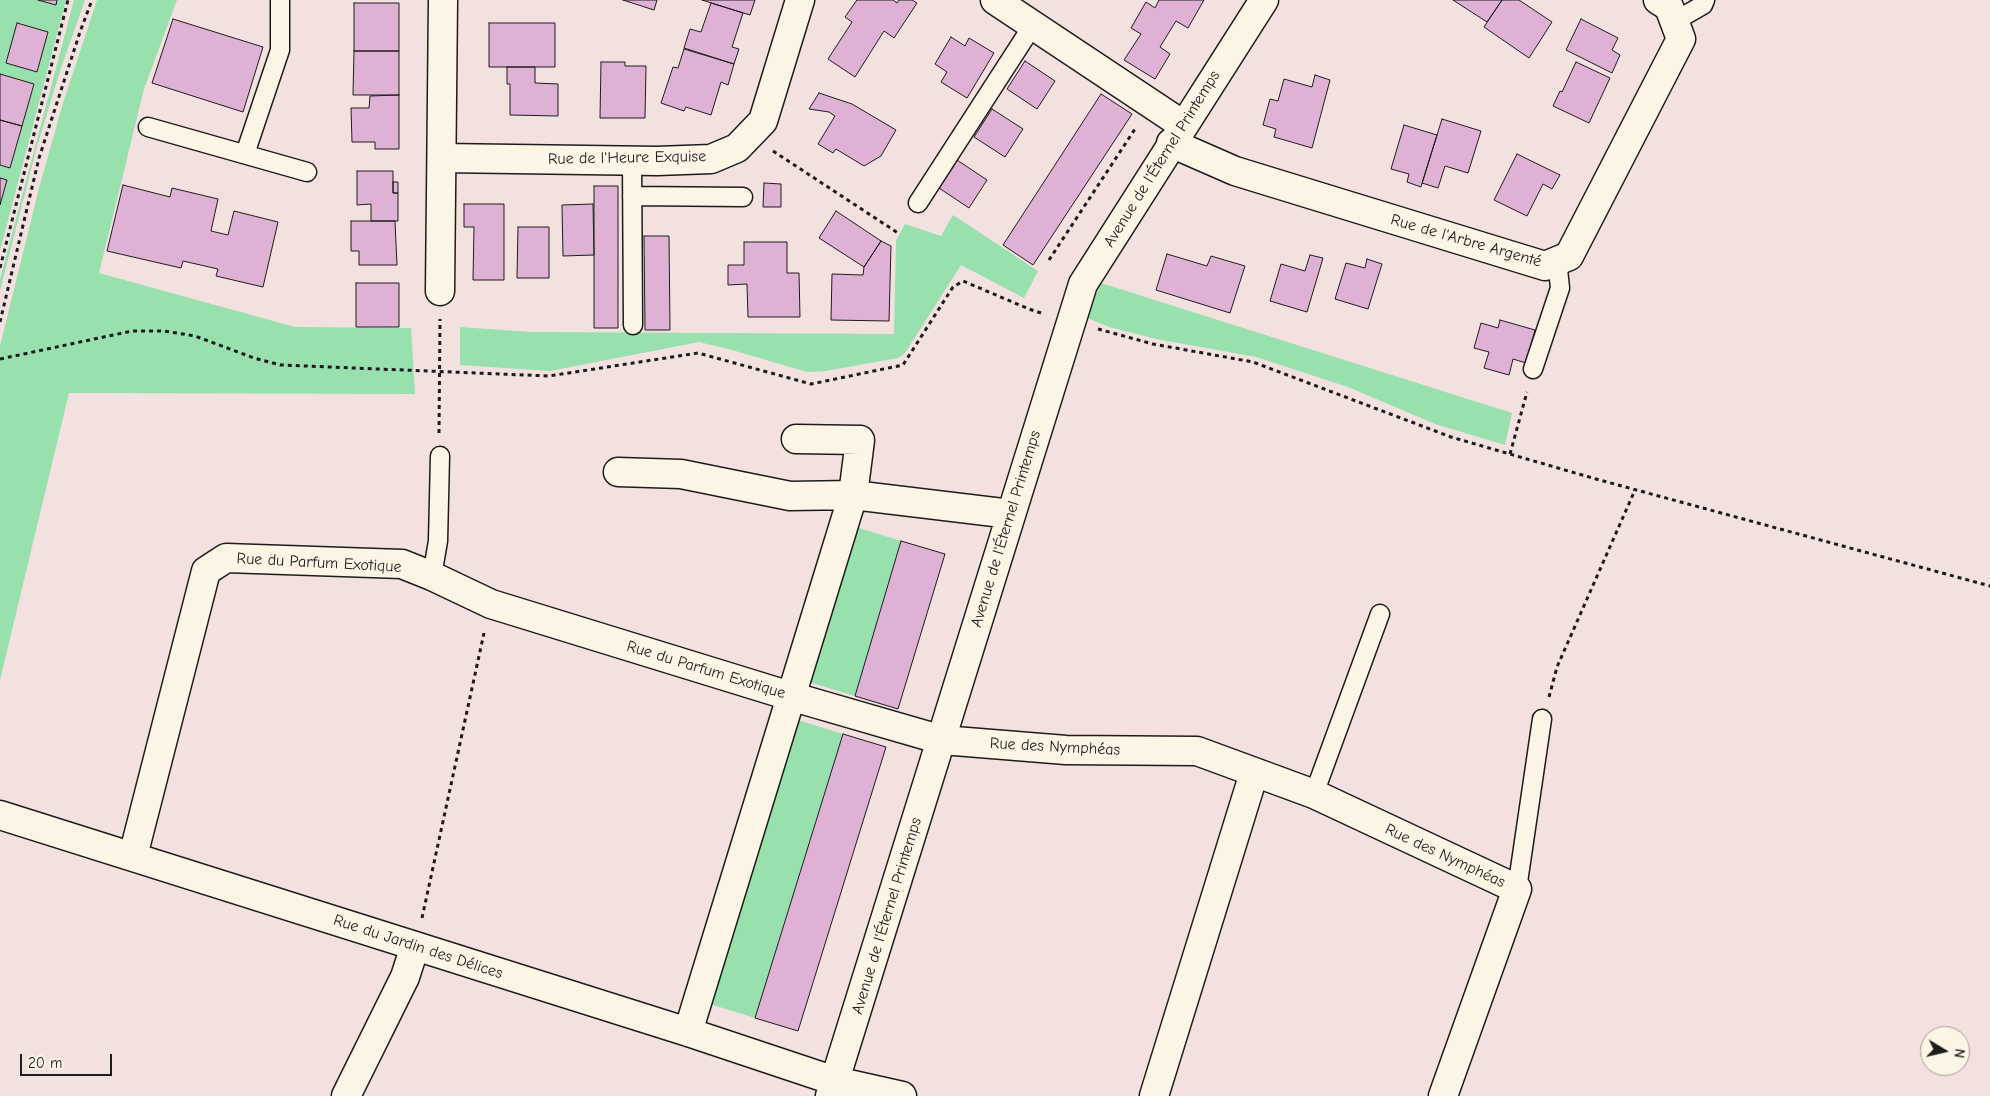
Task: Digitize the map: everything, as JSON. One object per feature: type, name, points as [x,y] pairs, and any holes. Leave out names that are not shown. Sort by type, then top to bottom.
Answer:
[{"type":"street","points":[[440,292],[443,0]]},
{"type":"street","name":"Rue de l'Heure Exquise","points":[[442,158],[711,159],[737,148],[763,121],[800,0]]},
{"type":"street","name":"Rue de l'Arbre Argenté","points":[[995,0],[1151,104],[1177,134],[1235,171],[1545,266],[1569,256],[1682,38],[1669,7],[1658,0]]},
{"type":"street","name":"Avenue de l'Éternel Printemps","points":[[833,1088],[1083,284],[1264,0]]},
{"type":"street","points":[[688,1032],[853,495],[860,440],[796,439]]},
{"type":"street","points":[[618,472],[681,474],[790,496],[853,495],[1011,514]]},
{"type":"street","name":"Rue du Parfum Exotique","points":[[132,856],[206,571],[226,558],[402,564],[491,604],[790,696],[942,740]]},
{"type":"street","name":"Rue des Nymphéas","points":[[942,740],[1066,750],[1197,751],[1314,794],[1517,889],[1443,1096]]},
{"type":"street","points":[[1154,1096],[1254,773]]},
{"type":"street","name":"Rue du Jardin des Délices","points":[[0,814],[688,1032],[833,1088]]},
{"type":"street","points":[[346,1096],[405,978],[415,946]]},
{"type":"street","points":[[833,1088],[902,1096]]},
{"type":"lane","points":[[245,154],[280,50],[280,0]]},
{"type":"lane","points":[[1675,21],[1702,5],[1705,0]]},
{"type":"lane","points":[[918,203],[1033,25]]},
{"type":"lane","points":[[148,127],[307,172]]},
{"type":"lane","points":[[632,160],[633,325]]},
{"type":"lane","points":[[632,196],[744,197]]},
{"type":"lane","points":[[1534,369],[1560,288],[1558,260]]},
{"type":"lane","points":[[432,576],[438,541],[440,456]]},
{"type":"lane","points":[[1314,794],[1380,614]]},
{"type":"lane","points":[[1517,889],[1542,719]]},
{"type":"path","points":[[0,268],[68,0]]},
{"type":"path","points":[[0,322],[39,158],[92,0]]},
{"type":"path","points":[[1049,260],[1151,104]]},
{"type":"path","points":[[750,135],[801,171],[898,233]]},
{"type":"path","points":[[0,360],[132,332],[164,331],[195,336],[254,358],[281,365],[549,376],[698,352],[811,384],[903,365],[953,287],[963,281],[1029,309],[1072,322],[1153,344],[1253,362],[1450,437],[1635,490],[1990,586]]},
{"type":"path","points":[[440,292],[440,456]]},
{"type":"path","points":[[1510,454],[1534,369]]},
{"type":"path","points":[[1542,719],[1557,667],[1635,490]]},
{"type":"path","points":[[415,946],[491,604]]},
{"type":"green space","points":[[0,0],[38,0],[55,5],[57,0],[66,0],[0,251],[0,205],[7,180],[0,178],[0,165],[10,168],[34,84],[0,74]],"holes":[[[17,23],[48,32],[37,72],[6,63]]]},
{"type":"green space","points":[[74,0],[85,0],[61,68],[36,150],[0,291],[0,279]]},
{"type":"green space","points":[[97,0],[177,0],[144,89],[99,273],[295,327],[411,328],[415,394],[69,393],[0,680],[0,346],[39,188],[63,103]]},
{"type":"green space","points":[[953,215],[1038,271],[1024,298],[961,265],[905,353],[898,358],[826,371],[807,372],[699,342],[550,371],[460,365],[460,327],[531,332],[894,334],[896,241],[905,224],[941,236]]},
{"type":"green space","points":[[1101,283],[1512,413],[1505,445],[1435,424],[1348,387],[1256,357],[1156,339],[1109,327],[1085,317]]},
{"type":"green space","points":[[856,527],[901,541],[855,696],[809,682]]},
{"type":"green space","points":[[798,720],[843,734],[755,1018],[710,1004]]},
{"type":"building","points":[[38,0],[57,0],[56,5]]},
{"type":"building","points":[[623,0],[657,0],[654,10]]},
{"type":"building","points":[[702,0],[755,0],[750,15]]},
{"type":"building","points":[[857,0],[893,0],[897,3],[899,0],[912,0],[917,3],[894,38],[884,31],[855,77],[828,59],[852,22],[845,17]]},
{"type":"building","points":[[1159,0],[1204,0],[1188,28],[1176,21],[1160,47],[1170,54],[1155,79],[1124,60],[1141,34],[1131,28],[1146,2],[1155,8]]},
{"type":"building","points":[[1453,0],[1502,0],[1487,22]]},
{"type":"building","points":[[1502,0],[1519,0],[1552,22],[1529,58],[1484,27]]},
{"type":"building","points":[[354,3],[399,3],[399,51],[354,51]]},
{"type":"building","points":[[711,3],[743,13],[732,47],[739,49],[734,64],[684,48],[690,29],[701,32]]},
{"type":"building","points":[[173,19],[263,47],[243,112],[152,83]]},
{"type":"building","points":[[1581,19],[1618,38],[1612,50],[1620,55],[1612,73],[1566,50]]},
{"type":"building","points":[[17,23],[48,32],[37,72],[6,63]]},
{"type":"building","points":[[489,23],[555,23],[555,67],[489,67]]},
{"type":"building","points":[[951,37],[965,46],[969,38],[994,53],[967,98],[941,82],[947,72],[935,64]]},
{"type":"building","points":[[684,49],[734,64],[728,85],[721,82],[711,115],[686,107],[684,111],[661,103],[673,67],[678,68]]},
{"type":"building","points":[[354,51],[399,51],[399,95],[353,95]]},
{"type":"building","points":[[1025,61],[1055,81],[1037,109],[1007,89]]},
{"type":"building","points":[[601,62],[625,62],[625,66],[646,66],[645,118],[600,118]]},
{"type":"building","points":[[1576,62],[1610,78],[1589,123],[1553,106]]},
{"type":"building","points":[[507,67],[535,67],[535,83],[558,84],[558,116],[510,115],[510,84],[507,84]]},
{"type":"building","points":[[0,74],[34,84],[22,126],[0,120]]},
{"type":"building","points":[[1315,75],[1330,80],[1312,148],[1274,137],[1276,129],[1263,125],[1270,99],[1278,101],[1284,79],[1312,87]]},
{"type":"building","points":[[819,93],[852,104],[896,130],[881,156],[864,166],[836,149],[833,153],[818,144],[835,116],[829,112],[809,109]]},
{"type":"building","points":[[1101,94],[1132,114],[1033,265],[1003,245]]},
{"type":"building","points":[[399,95],[399,149],[375,149],[375,142],[352,142],[351,108],[369,108],[370,96]]},
{"type":"building","points":[[992,109],[1023,129],[1005,157],[974,137]]},
{"type":"building","points":[[1442,119],[1481,131],[1468,173],[1445,166],[1438,188],[1422,183]]},
{"type":"building","points":[[0,120],[22,126],[10,168],[0,165]]},
{"type":"building","points":[[1404,125],[1437,135],[1421,187],[1407,182],[1409,174],[1391,169]]},
{"type":"building","points":[[1517,154],[1560,175],[1552,189],[1543,184],[1527,216],[1494,200]]},
{"type":"building","points":[[957,160],[987,180],[969,208],[939,188]]},
{"type":"building","points":[[357,171],[393,171],[393,193],[398,193],[398,221],[371,221],[371,204],[357,205]]},
{"type":"building","points":[[0,178],[7,180],[0,205]]},
{"type":"building","points":[[393,182],[398,182],[398,193],[393,193]]},
{"type":"building","points":[[764,183],[781,184],[781,207],[763,207]]},
{"type":"building","points":[[123,185],[170,197],[172,188],[218,199],[211,231],[228,235],[234,211],[278,222],[263,287],[216,276],[218,269],[183,261],[181,268],[107,251]]},
{"type":"building","points":[[594,186],[618,186],[618,328],[594,328]]},
{"type":"building","points":[[464,204],[504,204],[504,280],[473,280],[474,227],[464,227]]},
{"type":"building","points":[[593,204],[594,255],[563,256],[562,205]]},
{"type":"building","points":[[836,211],[881,241],[864,267],[819,238]]},
{"type":"building","points":[[351,221],[395,221],[397,265],[359,265],[359,251],[351,251]]},
{"type":"building","points":[[518,227],[549,227],[549,278],[517,278]]},
{"type":"building","points":[[644,236],[669,236],[670,330],[645,330]]},
{"type":"building","points":[[881,241],[891,246],[889,321],[831,320],[832,274],[863,275],[864,267]]},
{"type":"building","points":[[744,242],[787,242],[787,273],[799,273],[800,317],[748,317],[747,284],[728,285],[728,265],[744,265]]},
{"type":"building","points":[[1167,254],[1207,266],[1211,256],[1245,266],[1230,313],[1156,290]]},
{"type":"building","points":[[1310,255],[1323,258],[1307,312],[1270,301],[1281,264],[1305,271]]},
{"type":"building","points":[[1367,259],[1382,264],[1368,309],[1335,299],[1346,263],[1365,268]]},
{"type":"building","points":[[356,283],[399,283],[399,327],[356,327]]},
{"type":"building","points":[[1500,320],[1535,330],[1526,363],[1513,359],[1509,375],[1484,368],[1489,352],[1474,348],[1481,323],[1498,328]]},
{"type":"building","points":[[901,541],[945,554],[898,709],[855,696]]},
{"type":"building","points":[[843,734],[886,747],[798,1031],[755,1018]]}]
